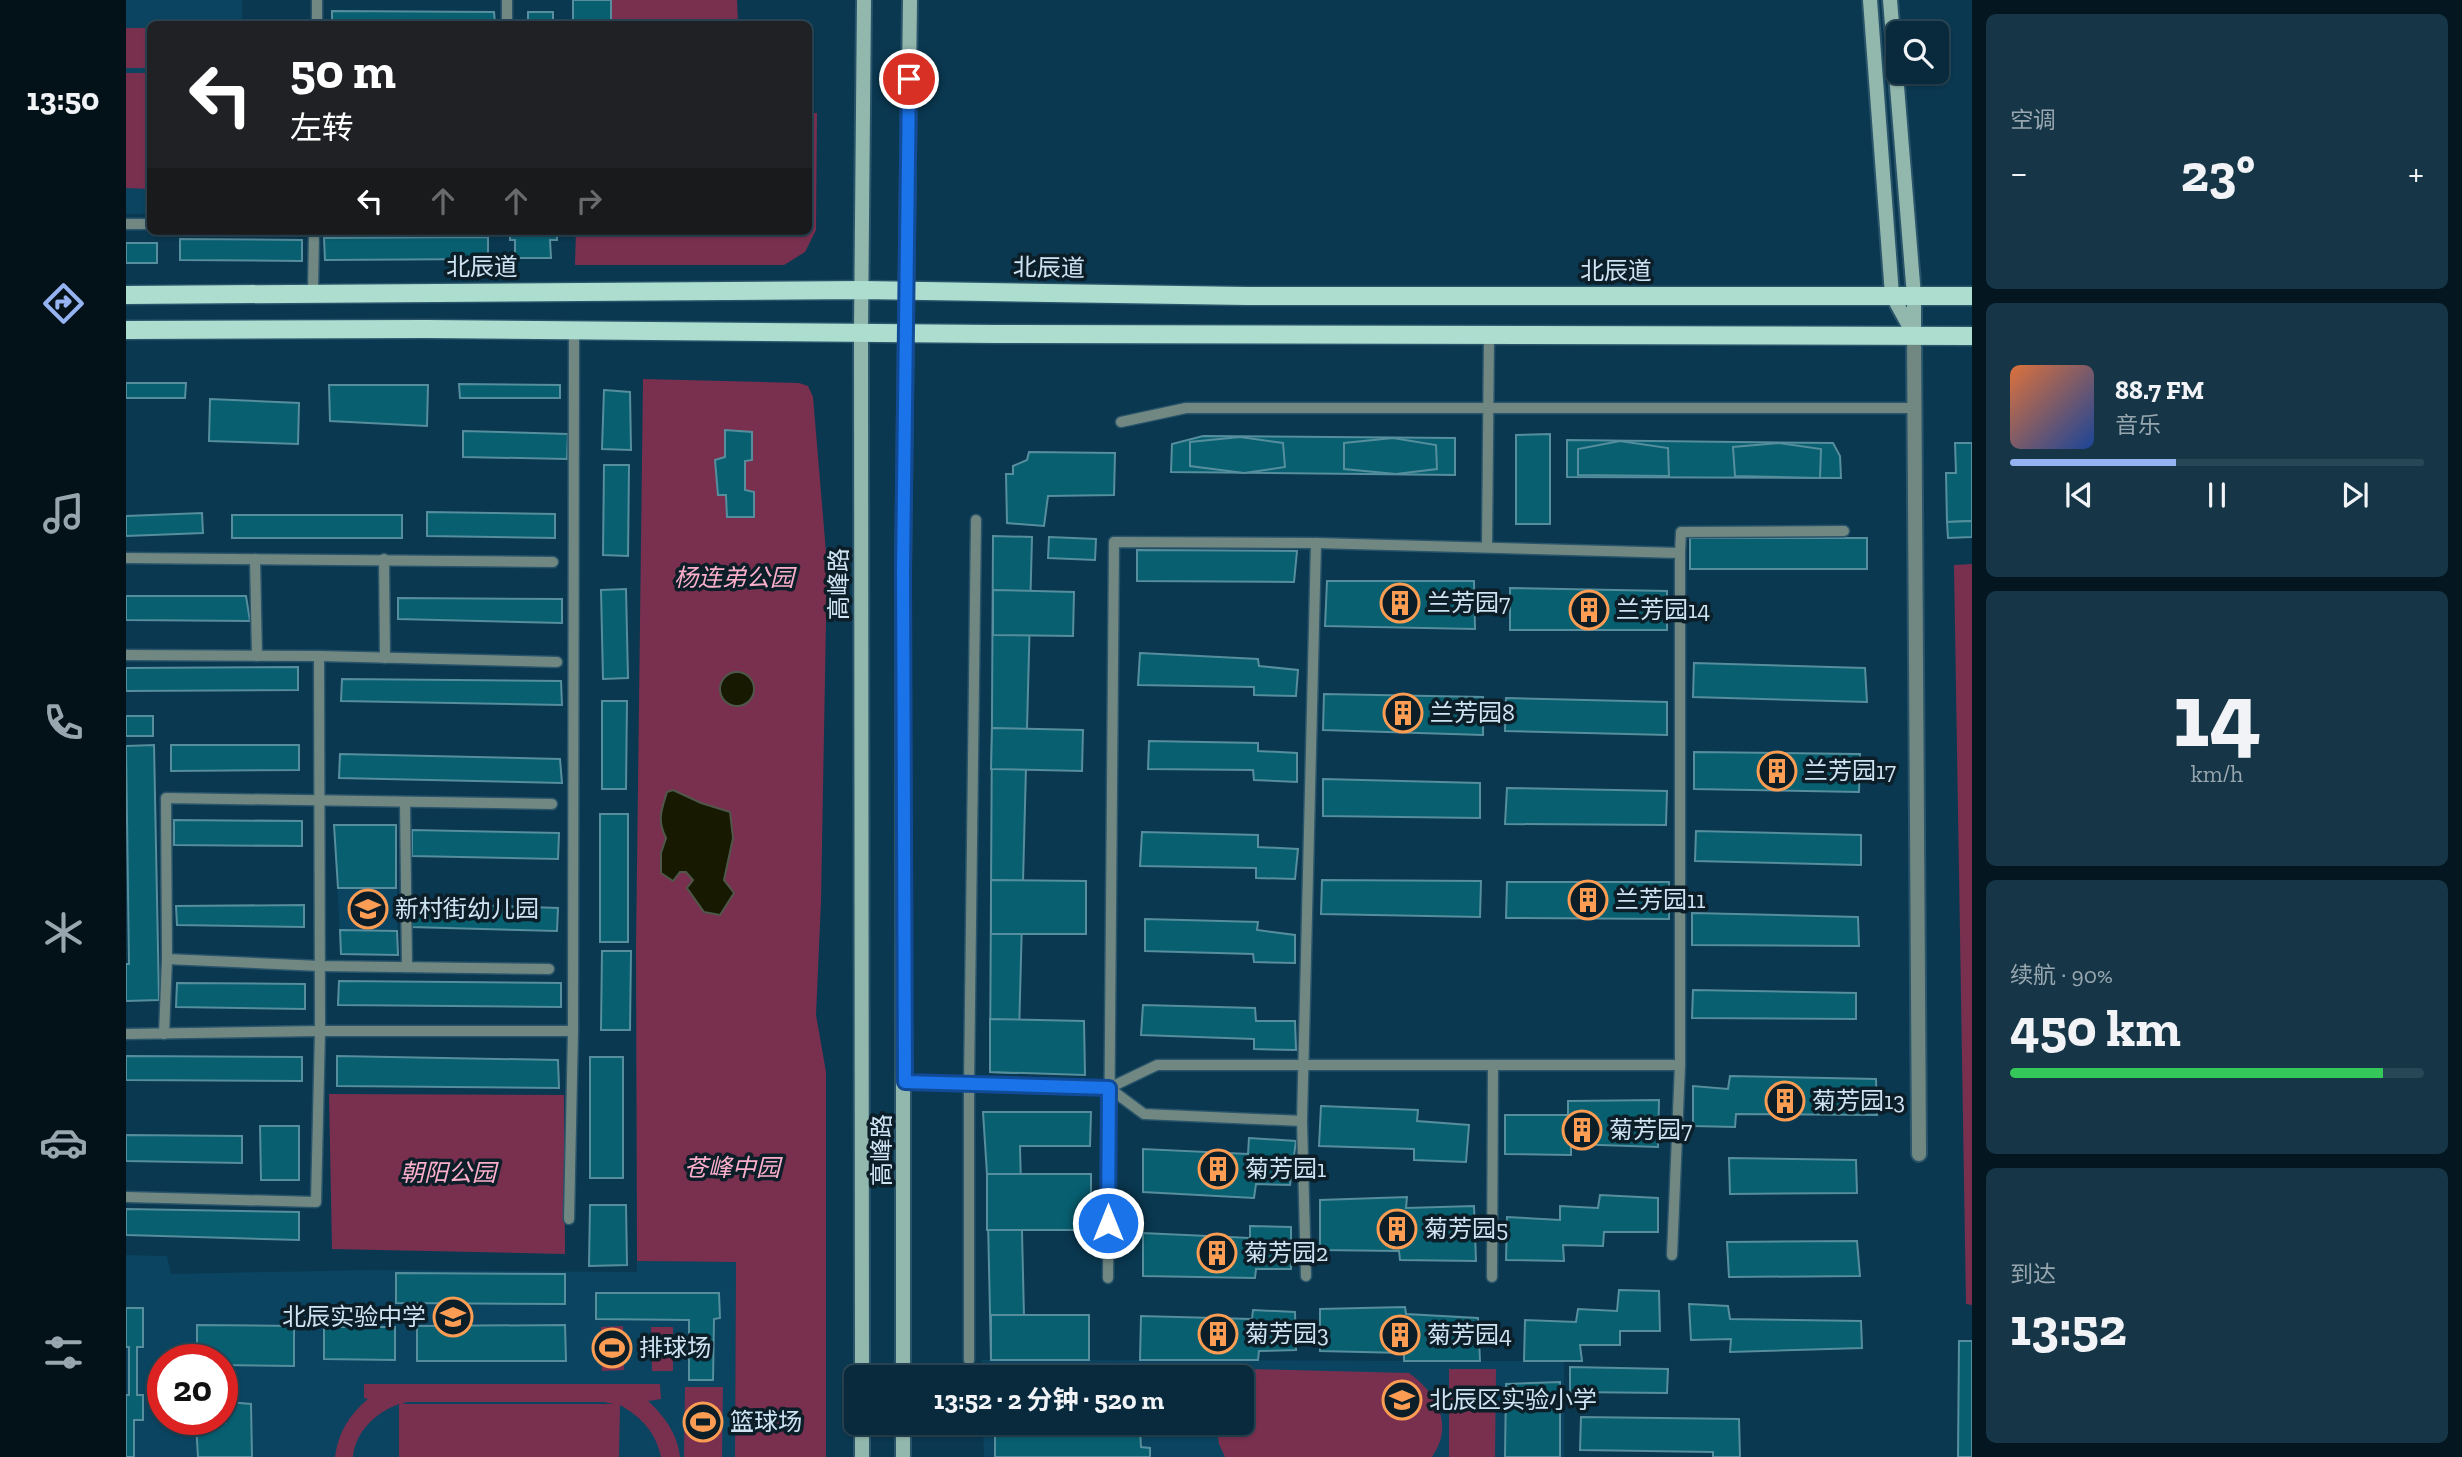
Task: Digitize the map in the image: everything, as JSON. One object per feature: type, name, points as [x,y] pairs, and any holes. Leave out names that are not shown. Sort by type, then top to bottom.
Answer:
[{"type":"main road","name":"高峰路","points":[[862,1365],[861,331],[864,0]]},
{"type":"main road","name":"高峰路","points":[[903,1365],[903,571],[910,0]]},
{"type":"main road","points":[[1870,0],[1892,295],[1914,335]]},
{"type":"main road","points":[[1890,0],[1914,296],[1914,335]]},
{"type":"main road","name":"北辰道","points":[[126,295],[862,290],[1247,296],[1972,296]]},
{"type":"main road","points":[[126,330],[1972,335]]},
{"type":"main road","points":[[862,1435],[862,1457]]},
{"type":"main road","points":[[903,1435],[903,1457]]},
{"type":"street","points":[[1914,335],[1919,1154]]},
{"type":"lane","points":[[317,0],[317,21]]},
{"type":"lane","points":[[507,0],[507,21]]},
{"type":"lane","points":[[126,224],[147,223]]},
{"type":"lane","points":[[313,292],[314,235]]},
{"type":"lane","points":[[569,1219],[573,1031],[574,331]]},
{"type":"lane","points":[[1488,547],[1489,334]]},
{"type":"lane","points":[[1121,422],[1186,408],[1914,408]]},
{"type":"lane","points":[[969,1360],[969,1084],[976,520]]},
{"type":"lane","points":[[1672,1255],[1680,1065],[1681,532],[1844,531]]},
{"type":"lane","points":[[1108,1278],[1114,542],[1316,542],[1680,553]]},
{"type":"lane","points":[[1306,1276],[1302,1121],[1316,542]]},
{"type":"lane","points":[[126,558],[553,562]]},
{"type":"lane","points":[[255,559],[257,656]]},
{"type":"lane","points":[[384,559],[385,658]]},
{"type":"lane","points":[[126,655],[319,656],[557,662]]},
{"type":"lane","points":[[126,1197],[316,1202],[320,1031],[319,656]]},
{"type":"lane","points":[[164,1034],[167,960],[166,798],[552,804]]},
{"type":"lane","points":[[405,803],[407,967]]},
{"type":"lane","points":[[167,960],[320,966],[549,968]]},
{"type":"lane","points":[[126,1034],[573,1031]]},
{"type":"lane","points":[[905,1082],[1109,1088],[1157,1065],[1680,1065]]},
{"type":"lane","points":[[1492,1277],[1493,1065]]},
{"type":"lane","points":[[1109,1088],[1144,1114],[1302,1121]]},
{"type":"shaded area","points":[[126,0],[242,0],[242,21],[147,21],[147,214],[126,214]]},
{"type":"shaded area","points":[[737,672],[749,677],[754,689],[749,701],[737,706],[725,701],[720,689],[725,677]]},
{"type":"shaded area","points":[[673,790],[730,812],[733,838],[724,880],[734,893],[720,915],[704,912],[687,888],[693,880],[686,872],[680,872],[673,881],[661,873],[661,853],[666,838],[661,815],[667,792]]},
{"type":"shaded area","name":"新村街幼儿园","points":[[334,825],[396,825],[398,955],[341,954]]},
{"type":"shaded area","name":"北辰实验中学","points":[[126,1255],[167,1256],[171,1274],[370,1270],[637,1272],[637,1261],[736,1262],[735,1457],[126,1457]]},
{"type":"shaded area","name":"北辰区实验小学","points":[[982,1360],[1564,1361],[1564,1457],[984,1457],[983,1435],[1254,1435],[1254,1365],[982,1365]]},
{"type":"green space","points":[[612,0],[737,0],[738,21],[612,21]]},
{"type":"green space","points":[[126,28],[147,28],[147,68],[126,68]]},
{"type":"green space","points":[[126,73],[147,73],[147,189],[126,188]]},
{"type":"green space","points":[[812,113],[817,113],[816,230],[805,252],[784,265],[575,265],[576,235],[812,235]]},
{"type":"green space","points":[[643,379],[799,383],[808,386],[813,397],[827,564],[821,901],[816,1015],[826,1072],[826,1457],[735,1457],[736,1262],[637,1261],[636,948]]},
{"type":"green space","points":[[1972,564],[1972,1305],[1966,1304],[1954,565]]},
{"type":"green space","name":"朝阳公园","points":[[329,1094],[564,1095],[565,1254],[332,1249]]},
{"type":"green space","name":"排球场","points":[[623,1326],[624,1370],[602,1371],[601,1327]]},
{"type":"green space","name":"排球场","points":[[651,1327],[673,1327],[673,1371],[652,1371]]},
{"type":"green space","points":[[1254,1369],[1409,1373],[1435,1400],[1442,1422],[1439,1445],[1432,1457],[1225,1457],[1218,1435],[1254,1435]]},
{"type":"green space","points":[[1449,1369],[1496,1369],[1495,1457],[1449,1457]]},
{"type":"green space","points":[[364,1384],[660,1384],[661,1399],[648,1401],[669,1426],[680,1457],[661,1457],[659,1448],[646,1426],[620,1405],[619,1457],[399,1457],[399,1404],[382,1412],[368,1424],[358,1439],[353,1457],[335,1457],[342,1432],[355,1411],[368,1399],[364,1398]],"holes":[[[407,1402],[613,1404],[402,1404]]]},
{"type":"green space","name":"篮球场","points":[[685,1387],[723,1387],[722,1457],[684,1457]]},
{"type":"building","points":[[573,0],[611,0],[611,21],[573,21]]},
{"type":"building","points":[[332,11],[494,12],[495,21],[332,21]]},
{"type":"building","points":[[528,12],[553,12],[553,21],[528,21]]},
{"type":"building","points":[[510,235],[557,235],[557,240],[550,240],[551,258],[515,258],[515,240],[510,240]]},
{"type":"building","points":[[488,237],[488,259],[325,260],[324,238]]},
{"type":"building","points":[[180,239],[302,240],[302,261],[180,260]]},
{"type":"building","points":[[126,243],[157,243],[157,263],[126,263]]},
{"type":"building","points":[[126,383],[186,383],[185,398],[126,398]]},
{"type":"building","points":[[459,384],[560,385],[560,398],[460,398]]},
{"type":"building","points":[[329,385],[428,385],[427,426],[330,421]]},
{"type":"building","points":[[604,390],[630,392],[631,450],[602,449]]},
{"type":"building","points":[[210,399],[299,403],[298,444],[209,441]]},
{"type":"building","points":[[725,430],[752,432],[752,460],[745,461],[745,490],[754,492],[754,517],[727,517],[726,495],[718,495],[715,460],[725,457]]},
{"type":"building","points":[[463,431],[568,434],[567,459],[463,457]]},
{"type":"building","points":[[1550,434],[1550,524],[1516,524],[1516,435]]},
{"type":"building","points":[[1203,436],[1455,438],[1455,475],[1171,472],[1172,444]]},
{"type":"building","points":[[1240,437],[1283,443],[1285,467],[1244,473],[1190,466],[1190,442]]},
{"type":"building","points":[[1393,438],[1436,445],[1437,469],[1396,474],[1344,469],[1344,443]]},
{"type":"building","points":[[1567,440],[1833,443],[1840,456],[1841,478],[1567,477]]},
{"type":"building","points":[[1620,441],[1668,448],[1669,476],[1578,475],[1578,449]]},
{"type":"building","points":[[1779,443],[1821,449],[1820,478],[1735,476],[1733,447]]},
{"type":"building","points":[[1955,443],[1972,443],[1972,521],[1947,522],[1946,473],[1956,473]]},
{"type":"building","points":[[1029,452],[1115,453],[1114,495],[1048,496],[1044,526],[1007,523],[1006,474],[1013,474],[1013,466],[1027,460]]},
{"type":"building","points":[[604,465],[629,465],[628,556],[603,555]]},
{"type":"building","points":[[427,512],[555,514],[555,538],[427,536]]},
{"type":"building","points":[[202,513],[203,533],[126,536],[126,516]]},
{"type":"building","points":[[232,515],[402,515],[402,538],[232,538]]},
{"type":"building","points":[[1972,521],[1972,537],[1948,538],[1947,522]]},
{"type":"building","points":[[993,536],[1032,537],[1018,1073],[990,1072]]},
{"type":"building","points":[[1049,537],[1096,539],[1095,560],[1048,558]]},
{"type":"building","points":[[1690,538],[1867,538],[1867,569],[1690,569]]},
{"type":"building","points":[[1137,550],[1297,551],[1294,582],[1137,581]]},
{"type":"building","name":"兰芳园7","points":[[1327,581],[1474,581],[1475,629],[1325,626]]},
{"type":"building","name":"兰芳园14","points":[[1510,588],[1667,591],[1667,630],[1510,630]]},
{"type":"building","points":[[626,589],[628,678],[603,679],[601,590]]},
{"type":"building","points":[[993,590],[1074,592],[1073,636],[993,635]]},
{"type":"building","points":[[126,596],[246,596],[250,621],[126,620]]},
{"type":"building","points":[[398,598],[562,599],[562,623],[398,619]]},
{"type":"building","points":[[1140,653],[1258,659],[1259,666],[1298,670],[1296,696],[1254,695],[1254,687],[1138,685]]},
{"type":"building","points":[[1694,663],[1865,668],[1867,702],[1693,697]]},
{"type":"building","points":[[298,667],[298,690],[126,691],[126,668]]},
{"type":"building","points":[[342,679],[561,681],[562,705],[341,701]]},
{"type":"building","name":"兰芳园8","points":[[1324,694],[1483,697],[1483,735],[1323,730]]},
{"type":"building","points":[[1506,698],[1667,702],[1667,735],[1505,731]]},
{"type":"building","points":[[602,701],[627,701],[626,789],[602,789]]},
{"type":"building","points":[[126,716],[153,716],[153,736],[126,736]]},
{"type":"building","points":[[992,728],[1083,730],[1082,771],[991,769]]},
{"type":"building","points":[[1149,741],[1258,743],[1258,751],[1297,753],[1297,782],[1254,780],[1253,770],[1148,769]]},
{"type":"building","points":[[154,745],[159,1000],[126,1001],[126,964],[129,964],[126,746]]},
{"type":"building","points":[[171,745],[299,745],[299,770],[171,771]]},
{"type":"building","name":"兰芳园17","points":[[1694,752],[1860,754],[1859,792],[1694,789]]},
{"type":"building","points":[[340,754],[560,759],[562,783],[339,778]]},
{"type":"building","points":[[1323,779],[1480,783],[1480,818],[1323,816]]},
{"type":"building","points":[[1507,788],[1667,791],[1666,825],[1505,824]]},
{"type":"building","points":[[600,814],[628,814],[628,942],[600,942]]},
{"type":"building","points":[[174,820],[302,821],[302,846],[174,845]]},
{"type":"building","points":[[334,825],[396,825],[396,888],[338,888]]},
{"type":"building","points":[[412,830],[559,833],[558,859],[412,856]]},
{"type":"building","points":[[1696,831],[1861,835],[1861,865],[1695,861]]},
{"type":"building","points":[[1142,832],[1258,835],[1258,847],[1298,849],[1295,879],[1256,878],[1256,868],[1140,866]]},
{"type":"building","points":[[991,880],[1086,881],[1086,934],[991,934]]},
{"type":"building","points":[[1322,880],[1481,881],[1480,917],[1321,914]]},
{"type":"building","name":"兰芳园11","points":[[1507,882],[1669,882],[1669,919],[1506,918]]},
{"type":"building","points":[[413,903],[558,908],[557,931],[411,927]]},
{"type":"building","points":[[304,905],[304,927],[177,925],[176,906]]},
{"type":"building","points":[[1692,913],[1858,917],[1859,946],[1692,945]]},
{"type":"building","points":[[1145,919],[1258,922],[1257,930],[1295,935],[1295,963],[1254,962],[1253,954],[1145,951]]},
{"type":"building","points":[[340,930],[397,931],[398,955],[341,954]]},
{"type":"building","points":[[602,951],[631,951],[630,1030],[601,1030]]},
{"type":"building","points":[[339,981],[561,983],[561,1007],[338,1005]]},
{"type":"building","points":[[177,983],[305,984],[305,1009],[176,1007]]},
{"type":"building","points":[[1693,990],[1856,993],[1856,1019],[1692,1018]]},
{"type":"building","points":[[1143,1005],[1255,1008],[1256,1021],[1295,1021],[1296,1050],[1254,1049],[1254,1039],[1141,1035]]},
{"type":"building","points":[[990,1019],[1084,1021],[1085,1075],[990,1072]]},
{"type":"building","points":[[126,1056],[302,1057],[302,1081],[126,1080]]},
{"type":"building","points":[[337,1056],[558,1060],[559,1088],[337,1086]]},
{"type":"building","points":[[590,1057],[623,1057],[623,1178],[590,1178]]},
{"type":"building","name":"菊芳园13","points":[[1730,1076],[1876,1079],[1877,1115],[1736,1114],[1735,1127],[1693,1126],[1693,1086],[1728,1089]]},
{"type":"building","name":"菊芳园7","points":[[1659,1100],[1658,1147],[1571,1144],[1571,1155],[1505,1154],[1505,1115],[1568,1115],[1568,1101]]},
{"type":"building","points":[[1321,1106],[1418,1110],[1417,1121],[1469,1125],[1466,1162],[1414,1160],[1414,1149],[1319,1146]]},
{"type":"building","points":[[983,1112],[1091,1112],[1090,1146],[1020,1146],[1025,1360],[991,1360]]},
{"type":"building","points":[[260,1126],[299,1126],[299,1180],[261,1180]]},
{"type":"building","points":[[126,1135],[242,1136],[242,1163],[126,1161]]},
{"type":"building","name":"菊芳园1","points":[[1249,1138],[1296,1141],[1290,1185],[1256,1184],[1254,1198],[1143,1192],[1143,1149],[1248,1154]]},
{"type":"building","points":[[1729,1158],[1856,1160],[1857,1193],[1730,1194]]},
{"type":"building","points":[[987,1174],[1091,1174],[1091,1230],[987,1230]]},
{"type":"building","points":[[1600,1195],[1658,1198],[1658,1232],[1604,1232],[1603,1246],[1563,1245],[1564,1261],[1506,1260],[1507,1217],[1560,1220],[1560,1206],[1598,1208]]},
{"type":"building","name":"菊芳园5","points":[[1407,1197],[1406,1208],[1474,1206],[1476,1261],[1400,1260],[1399,1251],[1320,1250],[1320,1200]]},
{"type":"building","points":[[590,1205],[626,1205],[627,1265],[589,1266]]},
{"type":"building","points":[[126,1209],[299,1212],[299,1240],[126,1235]]},
{"type":"building","name":"菊芳园2","points":[[1250,1226],[1291,1227],[1291,1269],[1256,1269],[1255,1278],[1143,1276],[1143,1233],[1250,1238]]},
{"type":"building","points":[[1857,1241],[1860,1276],[1729,1277],[1727,1242]]},
{"type":"building","points":[[396,1273],[565,1274],[565,1304],[396,1303]]},
{"type":"building","points":[[1619,1290],[1659,1291],[1660,1331],[1620,1331],[1620,1345],[1580,1345],[1582,1361],[1524,1361],[1525,1320],[1576,1322],[1578,1309],[1617,1311]]},
{"type":"building","points":[[596,1293],[719,1293],[720,1318],[714,1319],[713,1380],[689,1380],[689,1320],[596,1319]]},
{"type":"building","points":[[1689,1304],[1728,1306],[1730,1319],[1861,1321],[1862,1348],[1730,1352],[1731,1339],[1691,1340]]},
{"type":"building","name":"菊芳园4","points":[[1405,1307],[1406,1314],[1478,1318],[1480,1361],[1404,1361],[1404,1353],[1320,1351],[1320,1309]]},
{"type":"building","points":[[126,1308],[143,1308],[143,1347],[137,1347],[137,1395],[143,1395],[143,1420],[134,1420],[134,1457],[126,1457],[129,1347],[126,1347]]},
{"type":"building","name":"菊芳园3","points":[[1253,1310],[1295,1312],[1296,1350],[1259,1351],[1258,1360],[1140,1360],[1141,1316],[1252,1319]]},
{"type":"building","points":[[991,1315],[1089,1315],[1089,1360],[991,1360]]},
{"type":"building","points":[[197,1325],[294,1326],[294,1366],[238,1365],[238,1344],[197,1344]]},
{"type":"building","points":[[565,1325],[566,1361],[417,1361],[417,1326]]},
{"type":"building","points":[[324,1327],[395,1327],[395,1360],[324,1359]]},
{"type":"building","points":[[1959,1341],[1972,1341],[1972,1457],[1958,1457]]},
{"type":"building","points":[[1570,1367],[1668,1369],[1667,1393],[1570,1392]]},
{"type":"building","points":[[1560,1382],[1560,1457],[1505,1457],[1506,1384]]},
{"type":"building","points":[[238,1403],[251,1404],[252,1457],[198,1457],[197,1435],[238,1435]]},
{"type":"building","points":[[1581,1417],[1739,1419],[1740,1457],[1713,1457],[1713,1452],[1580,1450]]},
{"type":"building","points":[[995,1435],[1140,1435],[1141,1447],[1150,1448],[1150,1457],[995,1457]]},
{"type":"place","name":"兰芳园7","points":[[1400,603]]},
{"type":"place","name":"兰芳园14","points":[[1589,610]]},
{"type":"place","name":"兰芳园8","points":[[1403,713]]},
{"type":"place","name":"兰芳园17","points":[[1777,771]]},
{"type":"place","name":"兰芳园11","points":[[1588,900]]},
{"type":"place","name":"新村街幼儿园","points":[[368,909]]},
{"type":"place","name":"菊芳园13","points":[[1785,1101]]},
{"type":"place","name":"菊芳园7","points":[[1582,1130]]},
{"type":"place","name":"菊芳园1","points":[[1218,1169]]},
{"type":"place","name":"菊芳园5","points":[[1397,1229]]},
{"type":"place","name":"菊芳园2","points":[[1217,1253]]},
{"type":"place","name":"北辰实验中学","points":[[453,1317]]},
{"type":"place","name":"菊芳园3","points":[[1218,1334]]},
{"type":"place","name":"菊芳园4","points":[[1400,1335]]},
{"type":"place","name":"排球场","points":[[612,1348]]},
{"type":"place","name":"北辰区实验小学","points":[[1402,1400]]},
{"type":"place","name":"篮球场","points":[[703,1422]]},
{"type":"route","points":[[909,79],[903,571],[905,1082],[1109,1088],[1108,1223]]},
{"type":"park label","name":"杨连弟公园","points":[[734,578]]},
{"type":"park label","name":"苍峰中园","points":[[732,1168]]}]
